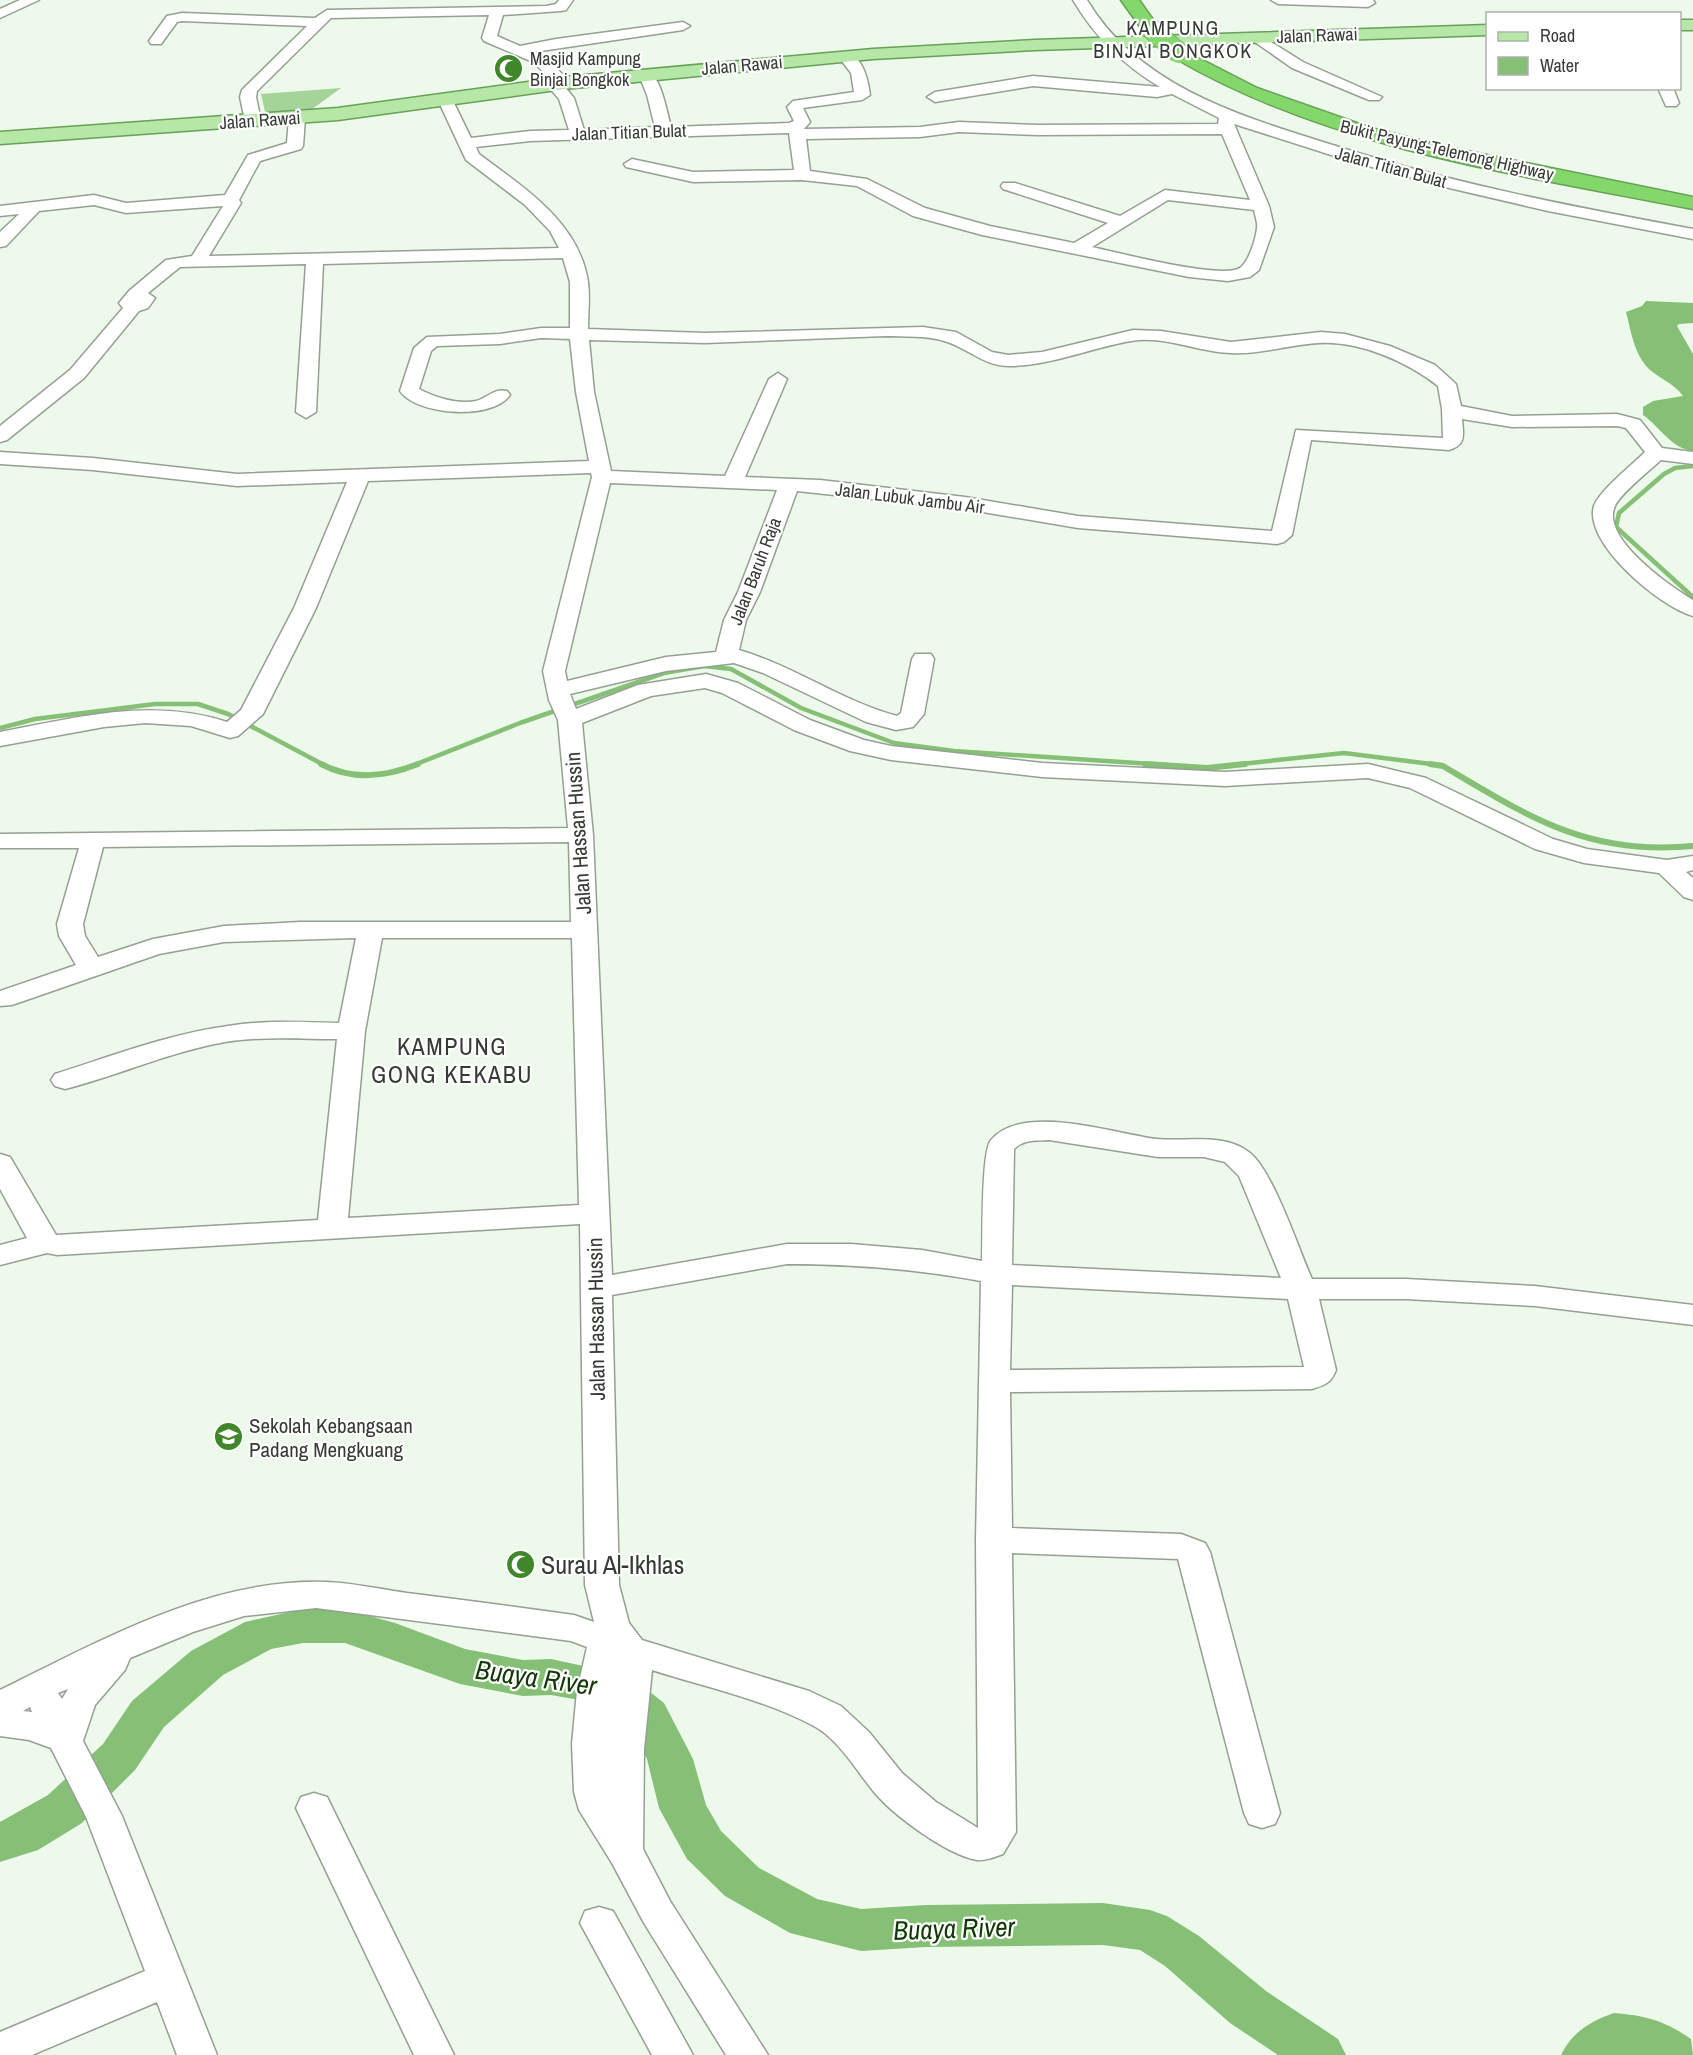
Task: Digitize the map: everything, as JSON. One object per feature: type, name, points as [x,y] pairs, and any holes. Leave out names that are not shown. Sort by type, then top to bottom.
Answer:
[{"type":"highway","name":"Bukit Payung-Telemong Highway","points":[[1130,0],[1150,28],[1253,95],[1309,116],[1399,142],[1693,203]]},
{"type":"highway","name":"Bukit Payung-Telemong Highway","points":[[1149,0],[1188,52],[1270,91],[1324,111],[1411,136],[1693,194]]},
{"type":"main road","name":"Jalan Rawai","points":[[0,138],[297,118],[560,84],[845,56],[1257,37],[1371,15],[1486,30]]},
{"type":"street","points":[[0,14],[32,0]]},
{"type":"street","points":[[253,121],[248,97],[250,90],[324,18],[339,0]]},
{"type":"street","points":[[156,41],[172,19],[182,17],[324,18],[546,10],[561,6],[566,0]]},
{"type":"street","name":"Jalan Titian Bulat","points":[[1080,0],[1111,42],[1142,69],[1228,123]]},
{"type":"street","points":[[1278,0],[1371,15]]},
{"type":"street","points":[[496,11],[489,38],[538,60],[560,84],[578,134]]},
{"type":"street","points":[[518,51],[556,43],[683,26]]},
{"type":"street","points":[[1257,37],[1273,51],[1303,68],[1374,97]]},
{"type":"street","points":[[804,175],[795,131],[802,123],[795,107],[798,104],[862,95],[860,74],[856,66],[845,56]]},
{"type":"street","points":[[646,75],[655,95],[664,131]]},
{"type":"street","points":[[935,97],[1033,81],[1157,92],[1175,89]]},
{"type":"street","name":"Jalan Hassan Hussin","points":[[446,100],[465,144],[482,167],[541,210],[557,229],[570,253],[581,294],[579,333],[585,392],[601,472],[554,671],[564,706],[581,835],[597,1288],[601,1565],[602,1586],[617,1650],[626,1749],[624,1850]]},
{"type":"street","points":[[197,262],[232,202],[254,158],[295,146],[297,118]]},
{"type":"street","points":[[632,164],[693,177],[804,175],[861,182],[912,209],[935,217],[1210,276],[1238,275],[1253,266],[1266,227],[1261,206],[1237,155],[1228,123]]},
{"type":"street","name":"Jalan Titian Bulat","points":[[465,144],[530,136],[664,131],[920,132],[959,127],[1038,130],[1228,123],[1397,169],[1592,214],[1693,234]]},
{"type":"street","points":[[1009,186],[1119,221]]},
{"type":"street","points":[[1077,249],[1119,221],[1169,194],[1261,206]]},
{"type":"street","points":[[0,211],[94,200],[123,208],[232,202]]},
{"type":"street","points":[[0,242],[27,216],[31,210],[30,207]]},
{"type":"street","points":[[0,436],[77,374],[133,307],[142,304],[153,287],[150,284],[164,268],[174,262],[570,253]]},
{"type":"street","points":[[306,412],[315,259]]},
{"type":"street","points":[[500,395],[482,406],[469,407],[425,400],[409,391],[423,348],[433,341],[579,333],[705,338],[873,331],[923,332],[950,336],[979,353],[1008,361],[1042,358],[1132,335],[1161,336],[1227,348],[1311,337],[1332,337],[1383,350],[1428,369],[1447,384],[1452,409],[1474,416],[1510,420],[1623,420],[1633,424],[1656,453],[1693,458]]},
{"type":"street","points":[[733,481],[778,379]]},
{"type":"street","name":"Jalan Lubuk Jambu Air","points":[[0,458],[93,464],[237,480],[601,472],[790,483],[965,503],[1078,522],[1273,538],[1281,537],[1304,434],[1449,444],[1453,442],[1452,409]]},
{"type":"street","points":[[1656,453],[1605,503],[1602,509],[1603,522],[1616,546],[1656,587],[1693,609]]},
{"type":"street","points":[[0,739],[104,720],[145,716],[194,719],[228,731],[244,721],[305,608],[360,476]]},
{"type":"street","name":"Jalan Baruh Raja","points":[[726,657],[735,620],[749,592],[790,483]]},
{"type":"street","points":[[564,706],[659,665],[726,657],[754,660],[845,705],[896,723],[905,722],[912,714],[923,659]]},
{"type":"street","points":[[564,706],[706,681],[730,688],[802,724],[858,746],[891,753],[1041,770],[1190,778],[1225,779],[1345,771],[1392,775],[1418,783],[1544,844],[1584,856],[1667,867],[1693,863]]},
{"type":"street","points":[[0,841],[581,835]]},
{"type":"street","points":[[90,967],[72,936],[70,924],[93,840]]},
{"type":"street","points":[[1667,867],[1693,892]]},
{"type":"street","points":[[3,999],[153,947],[224,934],[269,930],[585,930]]},
{"type":"street","points":[[332,1231],[351,1031],[370,931]]},
{"type":"street","points":[[65,1080],[194,1040],[228,1034],[262,1030],[351,1031]]},
{"type":"street","points":[[0,1706],[199,1616],[245,1603],[287,1596],[326,1595],[574,1628],[617,1650],[796,1701],[828,1716],[856,1742],[889,1784],[923,1813],[962,1838],[978,1845],[990,1843],[997,1832],[993,1540],[994,1381],[1002,1142],[1017,1134],[1033,1132],[1069,1134],[1103,1137],[1160,1148],[1211,1149],[1239,1158],[1253,1176],[1301,1289],[1320,1370],[1318,1375],[1312,1378],[994,1381]]},
{"type":"street","points":[[0,1163],[40,1237],[47,1243]]},
{"type":"street","points":[[0,1255],[47,1243],[57,1245],[332,1231],[594,1214]]},
{"type":"street","points":[[597,1288],[787,1254],[851,1254],[922,1260],[996,1274],[1301,1289],[1406,1289],[1535,1296],[1693,1315]]},
{"type":"street","points":[[993,1540],[1181,1547],[1193,1552],[1262,1814]]},
{"type":"street","points":[[67,1742],[75,1705],[86,1687],[99,1672],[142,1640]]},
{"type":"street","name":"Jalan Hassan Hussin","points":[[617,1650],[589,1749],[591,1785],[598,1810],[610,1833],[624,1850],[657,1912],[748,2055]]},
{"type":"street","points":[[38,1688],[104,1816],[197,2055]]},
{"type":"street","points":[[0,1722],[32,1726],[67,1742]]},
{"type":"street","points":[[314,1808],[434,2055]]},
{"type":"street","points":[[599,1923],[673,2055]]},
{"type":"street","points":[[0,2050],[168,1979]]},
{"type":"shaded area","points":[[341,88],[308,112],[266,116],[261,94]]},
{"type":"water","points":[[1646,301],[1693,303],[1693,323],[1677,326],[1693,354],[1693,451],[1672,442],[1643,415],[1643,407],[1653,401],[1683,396],[1676,388],[1649,369],[1636,349],[1626,312],[1642,306]]},
{"type":"waterway","points":[[1693,466],[1675,468],[1664,474],[1619,513],[1616,527],[1693,597]]},
{"type":"waterway","points":[[414,765],[520,723],[664,673],[704,666],[731,669],[801,708],[894,743],[954,751],[1167,765]]},
{"type":"waterway","points":[[0,728],[35,719],[155,704],[198,704],[228,714],[324,765]]},
{"type":"waterway","points":[[1231,765],[1344,753],[1439,765]]},
{"type":"waterway","points":[[321,764],[357,775],[394,772],[418,764]]},
{"type":"waterway","points":[[1145,764],[1207,768],[1245,764]]},
{"type":"waterway","points":[[1430,764],[1443,766],[1532,816],[1590,839],[1656,848],[1693,846]]},
{"type":"waterway","name":"Buaya River","points":[[0,1842],[21,1836],[65,1809],[119,1757],[148,1714],[207,1663],[261,1634],[303,1626],[345,1626],[379,1635],[460,1666],[523,1678],[551,1677],[614,1689],[648,1716],[670,1759],[683,1808],[704,1845],[742,1882],[807,1918],[861,1930],[926,1926],[1103,1924],[1150,1931],[1182,1951],[1248,2007],[1320,2055]]},
{"type":"waterway","name":"Buaya River","points":[[1587,2055],[1614,2035],[1649,2039],[1673,2055]]},
{"type":"place","name":"Masjid Kampung Binjai Bongkok","points":[[509,68]]},
{"type":"place","name":"Sekolah Kebangsaan Padang Mengkuang","points":[[228,1437]]},
{"type":"place","name":"Surau Al-Ikhlas","points":[[520,1564]]},
{"type":"district","name":"KAMPUNG BINJAI BONGKOK","points":[[1173,38]]},
{"type":"district","name":"KAMPUNG GONG KEKABU","points":[[452,1060]]}]
